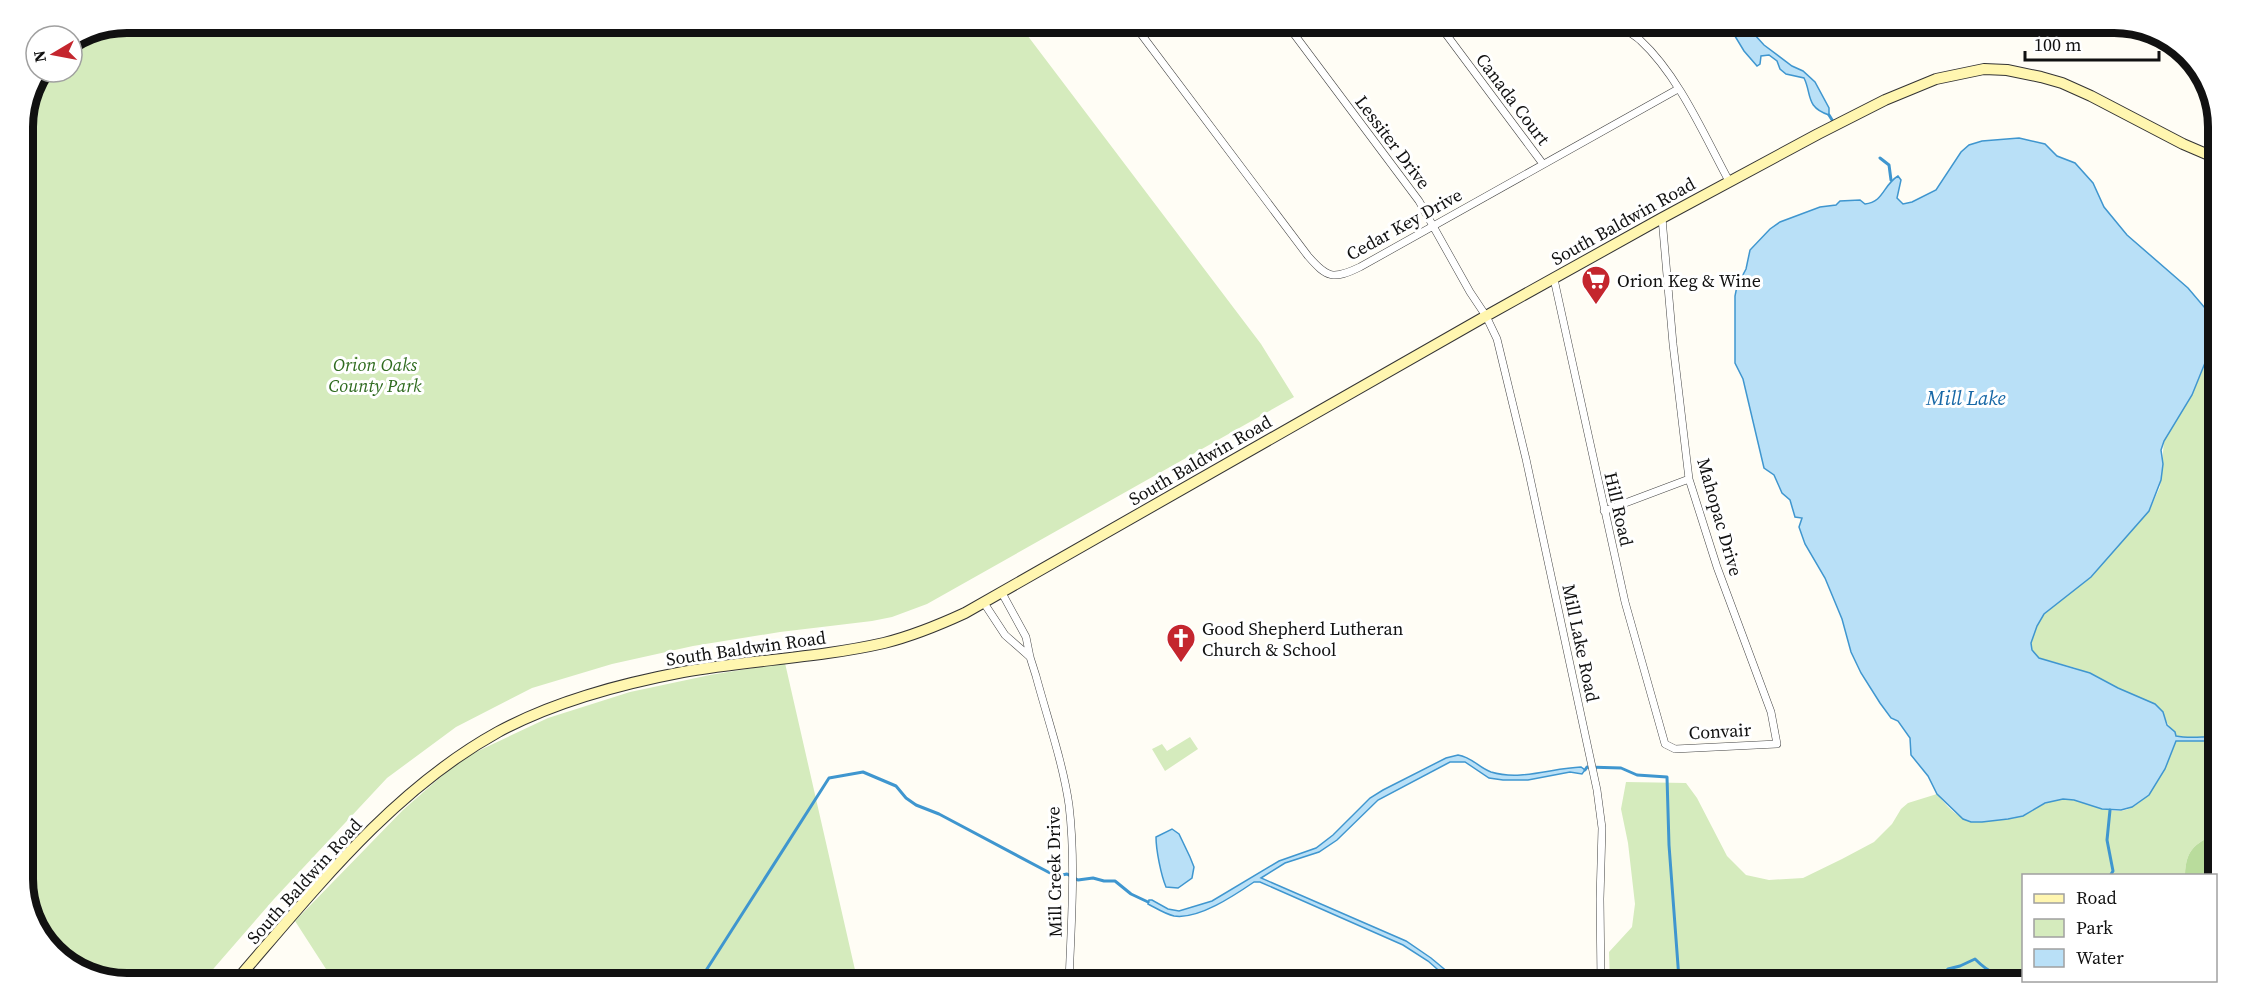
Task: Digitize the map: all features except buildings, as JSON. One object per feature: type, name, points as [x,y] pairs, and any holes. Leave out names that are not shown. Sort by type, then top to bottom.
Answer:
[{"type":"main road","name":"South Baldwin Road","points":[[244,973],[300,908],[389,813],[439,771],[499,732],[572,700],[639,682],[713,667],[851,649],[910,636],[943,623],[1002,593],[1662,218],[1885,100],[1936,79],[1984,69],[2007,70],[2062,83],[2208,155]]},
{"type":"street","name":"Cedar Key Drive","points":[[1140,33],[1279,219],[1323,273],[1334,275],[1346,273],[1678,89]]},
{"type":"street","name":"Lessiter Drive","points":[[1293,33],[1419,201],[1486,316]]},
{"type":"street","name":"Canada Court","points":[[1445,33],[1543,164]]},
{"type":"street","points":[[1630,33],[1656,56],[1678,89],[1729,181]]},
{"type":"street","name":"Mahopac Drive","points":[[1662,218],[1673,344],[1689,480],[1717,567],[1771,712],[1777,744]]},
{"type":"street","name":"Hill Road","points":[[1554,279],[1625,603],[1665,744]]},
{"type":"street","name":"Mill Lake Road","points":[[1486,316],[1497,339],[1507,376],[1597,790],[1602,828],[1601,973]]},
{"type":"street","points":[[1604,511],[1689,480]]},
{"type":"street","name":"Mill Creek Drive","points":[[1002,593],[1026,637],[1068,802],[1072,888],[1069,973]]},
{"type":"street","points":[[984,603],[1005,635],[1030,657]]},
{"type":"street","name":"Convair","points":[[1665,744],[1675,749],[1777,744]]},
{"type":"green space","name":"Orion Oaks County Park","points":[[127,33],[1026,33],[1261,344],[1294,397],[927,604],[892,617],[872,621],[780,632],[693,646],[612,664],[532,688],[456,727],[387,778],[274,899],[210,973],[109,971],[91,966],[70,954],[61,945],[43,921],[33,885],[33,121],[36,103],[43,85],[84,84],[84,44],[109,35]]},
{"type":"green space","points":[[2208,349],[2208,838],[2189,854],[2185,874],[2022,874],[2022,973],[1610,973],[1609,952],[1632,927],[1635,904],[1628,843],[1621,809],[1626,782],[1686,783],[1697,798],[1727,856],[1746,875],[1769,880],[1803,878],[1842,859],[1874,842],[1908,803],[1937,794],[1957,815],[1979,821],[2020,817],[2059,799],[2074,800],[2118,811],[2136,805],[2150,793],[2175,744],[2171,729],[2158,707],[2076,668],[2039,658],[2032,650],[2031,643],[2044,614],[2091,577],[2149,511],[2160,487],[2164,441],[2192,395],[2205,365]]},
{"type":"green space","points":[[785,663],[856,973],[329,973],[295,921],[403,810],[461,759],[548,718],[630,692],[710,675]]},
{"type":"green space","points":[[1190,737],[1198,749],[1165,771],[1152,749],[1162,744],[1167,751]]},
{"type":"green space","points":[[2208,838],[2208,874],[2185,874],[2189,854]]},
{"type":"water","points":[[1733,33],[1753,33],[1764,45],[1792,66],[1803,71],[1815,82],[1829,108],[1829,115],[1821,112],[1810,100],[1804,78],[1786,74],[1780,69],[1777,61],[1769,55],[1761,56],[1760,64],[1757,66]]},
{"type":"water","name":"Mill Lake","points":[[2019,138],[2045,144],[2057,156],[2075,163],[2093,183],[2104,207],[2127,235],[2188,288],[2205,308],[2208,327],[2207,358],[2192,395],[2164,441],[2161,450],[2163,464],[2161,480],[2149,511],[2091,577],[2044,614],[2031,643],[2032,650],[2039,658],[2090,673],[2155,704],[2163,712],[2167,725],[2176,736],[2208,737],[2208,741],[2176,741],[2165,769],[2149,795],[2132,807],[2121,810],[2102,809],[2063,799],[2045,803],[2023,816],[1971,822],[1963,819],[1937,794],[1928,776],[1911,755],[1910,738],[1898,721],[1891,718],[1861,673],[1851,652],[1842,619],[1825,578],[1805,544],[1799,527],[1802,518],[1795,517],[1790,500],[1782,493],[1774,475],[1764,468],[1743,379],[1735,363],[1737,286],[1746,269],[1750,250],[1770,229],[1780,222],[1820,207],[1836,205],[1840,201],[1860,200],[1865,204],[1871,203],[1880,197],[1898,176],[1901,180],[1897,198],[1903,204],[1912,202],[1936,190],[1961,152],[1969,145],[1982,141]]},
{"type":"water","points":[[1458,755],[1491,772],[1502,774],[1525,775],[1581,767],[1585,770],[1582,774],[1570,772],[1528,780],[1503,780],[1489,778],[1465,762],[1450,762],[1378,800],[1337,840],[1319,852],[1285,863],[1261,878],[1406,941],[1449,973],[1442,973],[1403,945],[1260,882],[1254,882],[1205,910],[1184,916],[1174,916],[1148,904],[1149,900],[1152,900],[1168,909],[1179,911],[1212,901],[1279,861],[1316,848],[1333,835],[1370,798],[1446,758]]},
{"type":"water","points":[[1172,829],[1179,834],[1194,867],[1192,878],[1178,888],[1166,887],[1156,842],[1156,837]]},
{"type":"waterway","points":[[1829,115],[1834,123]]},
{"type":"waterway","points":[[1880,158],[1889,165],[1891,180]]},
{"type":"waterway","points":[[1585,770],[1587,767],[1621,768],[1637,775],[1667,777],[1669,845],[1679,973]]},
{"type":"waterway","points":[[704,973],[829,778],[863,772],[896,786],[906,798],[916,805],[939,814],[1050,873],[1057,876],[1067,874],[1078,880],[1093,878],[1115,881],[1131,894],[1148,902]]},
{"type":"waterway","points":[[2110,810],[2107,840],[2113,871],[2111,874]]},
{"type":"waterway","points":[[1945,973],[1948,969],[1975,959],[1989,971],[1995,973]]},
{"type":"place","name":"Orion Keg & Wine","points":[[1596,306]]},
{"type":"place","name":"Good Shepherd Lutheran Church & School","points":[[1181,664]]}]
